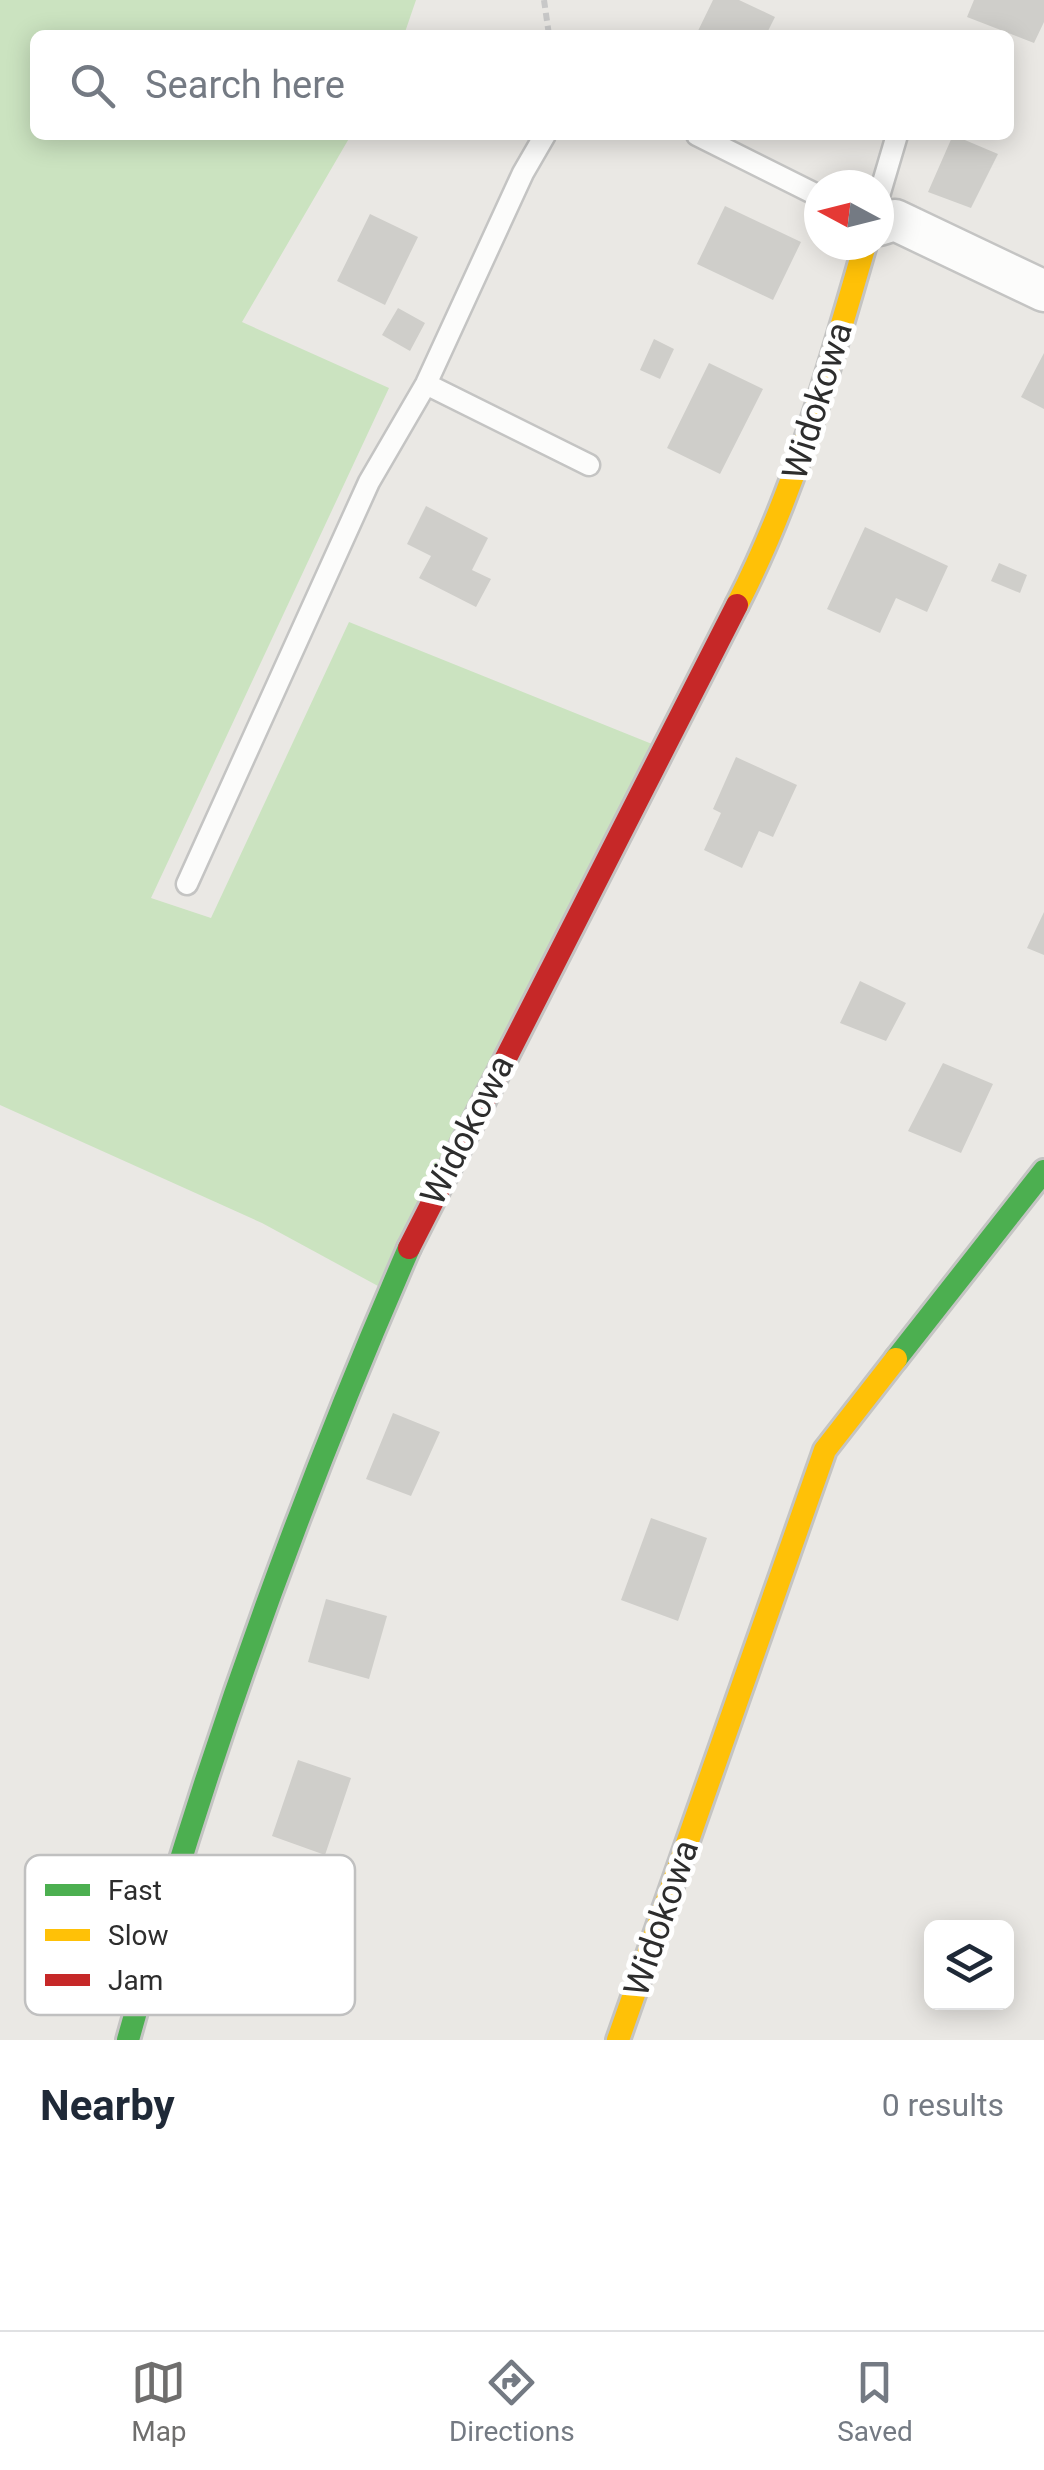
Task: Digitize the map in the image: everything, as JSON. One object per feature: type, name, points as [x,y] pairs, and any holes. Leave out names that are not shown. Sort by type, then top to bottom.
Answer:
[{"type":"street","points":[[894,220],[1044,291]]},
{"type":"street","name":"Widokowa","points":[[182,1855],[327,1436],[418,1227],[774,533],[806,447],[861,260]]},
{"type":"street","name":"Widokowa","points":[[618,2040],[825,1450],[1044,1171]]},
{"type":"street","name":"Widokowa","points":[[128,2040],[135,2015]]},
{"type":"lane","points":[[187,884],[370,482],[426,384],[522,173],[542,140]]},
{"type":"lane","points":[[707,140],[804,188]]},
{"type":"lane","points":[[887,170],[896,140]]},
{"type":"lane","points":[[426,384],[589,465]]},
{"type":"path","points":[[544,0],[548,30]]},
{"type":"green space","points":[[0,0],[416,0],[406,30],[30,30],[30,140],[348,140],[242,322],[389,388],[151,898],[211,918],[349,622],[652,744],[378,1286],[262,1223],[0,1105]]},
{"type":"building","points":[[713,0],[739,0],[775,17],[768,30],[698,30]]},
{"type":"building","points":[[974,0],[1044,0],[1044,22],[1034,43],[1014,35],[1014,30],[1000,30],[967,17]]},
{"type":"building","points":[[951,140],[965,140],[998,154],[971,208],[928,192]]},
{"type":"building","points":[[725,206],[801,242],[773,300],[697,264]]},
{"type":"building","points":[[370,214],[418,237],[385,305],[337,281]]},
{"type":"building","points":[[398,308],[425,323],[410,351],[382,335]]},
{"type":"building","points":[[654,339],[674,349],[660,379],[640,370]]},
{"type":"building","points":[[1044,353],[1044,409],[1021,397]]},
{"type":"building","points":[[709,363],[763,389],[720,474],[667,448]]},
{"type":"building","points":[[426,506],[488,538],[472,570],[491,579],[476,607],[419,578],[431,556],[407,544]]},
{"type":"building","points":[[865,527],[948,566],[927,612],[896,598],[880,633],[827,609]]},
{"type":"building","points":[[999,563],[1027,575],[1020,593],[991,581]]},
{"type":"building","points":[[736,757],[797,785],[773,837],[759,831],[742,868],[704,850],[721,813],[713,809]]},
{"type":"building","points":[[1044,912],[1044,955],[1027,948]]},
{"type":"building","points":[[860,981],[906,1003],[886,1041],[840,1023]]},
{"type":"building","points":[[943,1063],[993,1084],[961,1153],[908,1131]]},
{"type":"building","points":[[393,1413],[440,1432],[411,1496],[366,1479]]},
{"type":"building","points":[[651,1518],[707,1538],[678,1621],[621,1600]]},
{"type":"building","points":[[326,1599],[387,1616],[369,1679],[308,1662]]},
{"type":"building","points":[[298,1760],[351,1778],[325,1855],[272,1836]]},
{"type":"traffic: fast","points":[[896,1359],[1044,1171]]},
{"type":"traffic: fast","points":[[182,1855],[290,1540],[409,1248]]},
{"type":"traffic: fast","points":[[128,2040],[135,2015]]},
{"type":"traffic: slow","points":[[737,605],[794,473],[861,260]]},
{"type":"traffic: slow","points":[[618,2040],[825,1450],[896,1359]]},
{"type":"traffic: jam","points":[[409,1248],[737,605]]}]
